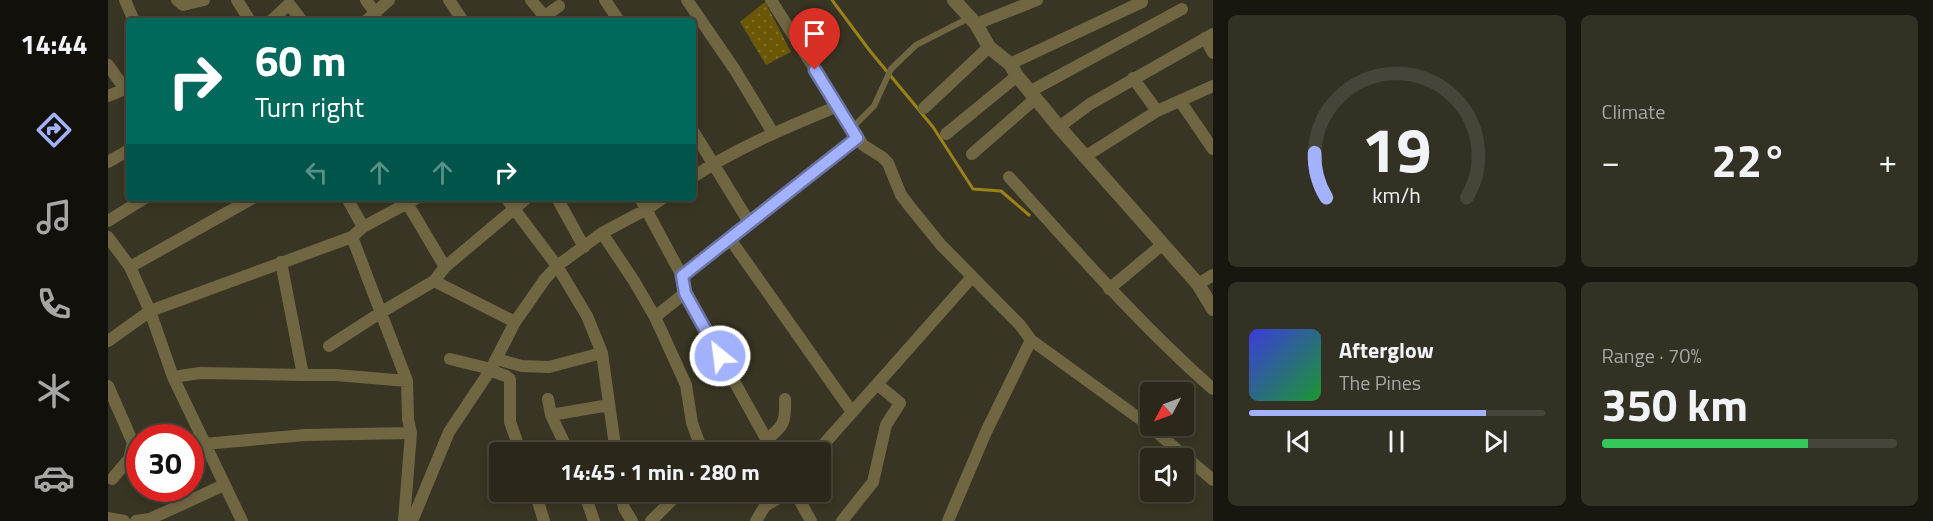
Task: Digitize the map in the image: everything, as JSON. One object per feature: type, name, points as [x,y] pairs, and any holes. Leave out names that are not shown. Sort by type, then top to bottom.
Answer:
[{"type":"street","points":[[125,0],[133,18]]},
{"type":"street","points":[[177,0],[183,4],[189,4],[204,0]]},
{"type":"street","points":[[237,0],[248,18]]},
{"type":"street","points":[[366,0],[370,18]]},
{"type":"street","points":[[371,18],[389,0]]},
{"type":"street","points":[[449,0],[461,18]]},
{"type":"street","points":[[531,0],[540,18]]},
{"type":"street","points":[[605,0],[617,18]]},
{"type":"street","points":[[687,0],[735,70],[774,133]]},
{"type":"street","points":[[771,0],[863,145],[888,163],[901,195],[941,245],[1020,325],[1031,340],[1147,424],[1213,480]]},
{"type":"street","points":[[954,0],[973,21],[989,47],[1013,70],[1059,128],[1198,284],[1213,309]]},
{"type":"street","points":[[973,21],[1037,0]]},
{"type":"street","points":[[274,18],[288,2],[300,18]]},
{"type":"street","points":[[946,134],[1013,70],[1142,2]]},
{"type":"street","points":[[542,18],[558,6]]},
{"type":"street","points":[[972,154],[1032,95],[1182,9]]},
{"type":"street","points":[[1059,128],[1090,104],[1209,36],[1213,53]]},
{"type":"street","points":[[924,108],[989,47]]},
{"type":"street","points":[[108,65],[126,90]]},
{"type":"street","points":[[1133,78],[1157,111]]},
{"type":"street","points":[[1086,156],[1157,111],[1213,86]]},
{"type":"street","points":[[108,96],[126,91]]},
{"type":"street","points":[[1180,101],[1213,149]]},
{"type":"street","points":[[696,175],[714,163],[774,133],[838,106]]},
{"type":"street","points":[[682,276],[794,189],[855,133]]},
{"type":"street","points":[[696,136],[749,222]]},
{"type":"street","points":[[108,162],[126,152]]},
{"type":"street","points":[[1009,177],[1109,290],[1213,389]]},
{"type":"street","points":[[108,221],[140,201]]},
{"type":"street","points":[[130,267],[248,201]]},
{"type":"street","points":[[349,201],[363,227]]},
{"type":"street","points":[[109,344],[150,311],[352,237],[363,227],[412,201],[445,267]]},
{"type":"street","points":[[559,201],[584,247]]},
{"type":"street","points":[[329,346],[434,281],[509,203],[557,266],[587,316],[602,353],[614,442]]},
{"type":"street","points":[[412,521],[449,432],[493,364],[515,322],[544,279],[557,266],[643,203],[682,276],[685,293],[766,440],[780,429],[786,418],[785,399]]},
{"type":"street","points":[[602,233],[655,317],[686,385],[692,423],[699,442]]},
{"type":"street","points":[[108,237],[130,267],[150,311],[173,376],[195,424]]},
{"type":"street","points":[[352,237],[380,313],[396,347],[407,381],[408,419],[411,433],[404,521]]},
{"type":"street","points":[[730,239],[852,412]]},
{"type":"street","points":[[1109,290],[1163,244]]},
{"type":"street","points":[[281,262],[303,375]]},
{"type":"street","points":[[1198,284],[1213,275]]},
{"type":"street","points":[[826,442],[972,277]]},
{"type":"street","points":[[434,281],[515,322]]},
{"type":"street","points":[[655,317],[685,293]]},
{"type":"street","points":[[948,521],[986,432],[1031,340]]},
{"type":"street","points":[[450,359],[549,367],[602,353]]},
{"type":"street","points":[[493,364],[492,372],[510,379],[510,422],[517,442]]},
{"type":"street","points":[[173,376],[200,373],[336,375],[407,381]]},
{"type":"street","points":[[842,521],[873,482],[886,425],[900,402],[877,384]]},
{"type":"street","points":[[108,386],[133,443],[129,459],[112,479]]},
{"type":"street","points":[[548,399],[551,416],[563,442]]},
{"type":"street","points":[[551,416],[609,405]]},
{"type":"street","points":[[241,521],[204,444],[305,435],[411,433]]},
{"type":"street","points":[[139,521],[150,519],[224,485]]},
{"type":"street","points":[[538,502],[544,521]]},
{"type":"street","points":[[587,502],[594,521]]},
{"type":"street","points":[[623,502],[632,521]]},
{"type":"street","points":[[651,521],[670,502]]},
{"type":"street","points":[[756,521],[765,506],[772,502]]},
{"type":"street","points":[[801,502],[811,521]]},
{"type":"street","points":[[108,518],[124,521]]},
{"type":"lane","points":[[855,133],[874,106],[891,69],[916,45],[973,21]]},
{"type":"shaded area","points":[[765,2],[791,52],[766,65],[740,22]]},
{"type":"waterway","points":[[832,0],[870,51],[933,127],[973,189],[1001,191],[1029,215]]},
{"type":"route","points":[[720,356],[685,293],[682,276],[857,138],[815,70]]}]
